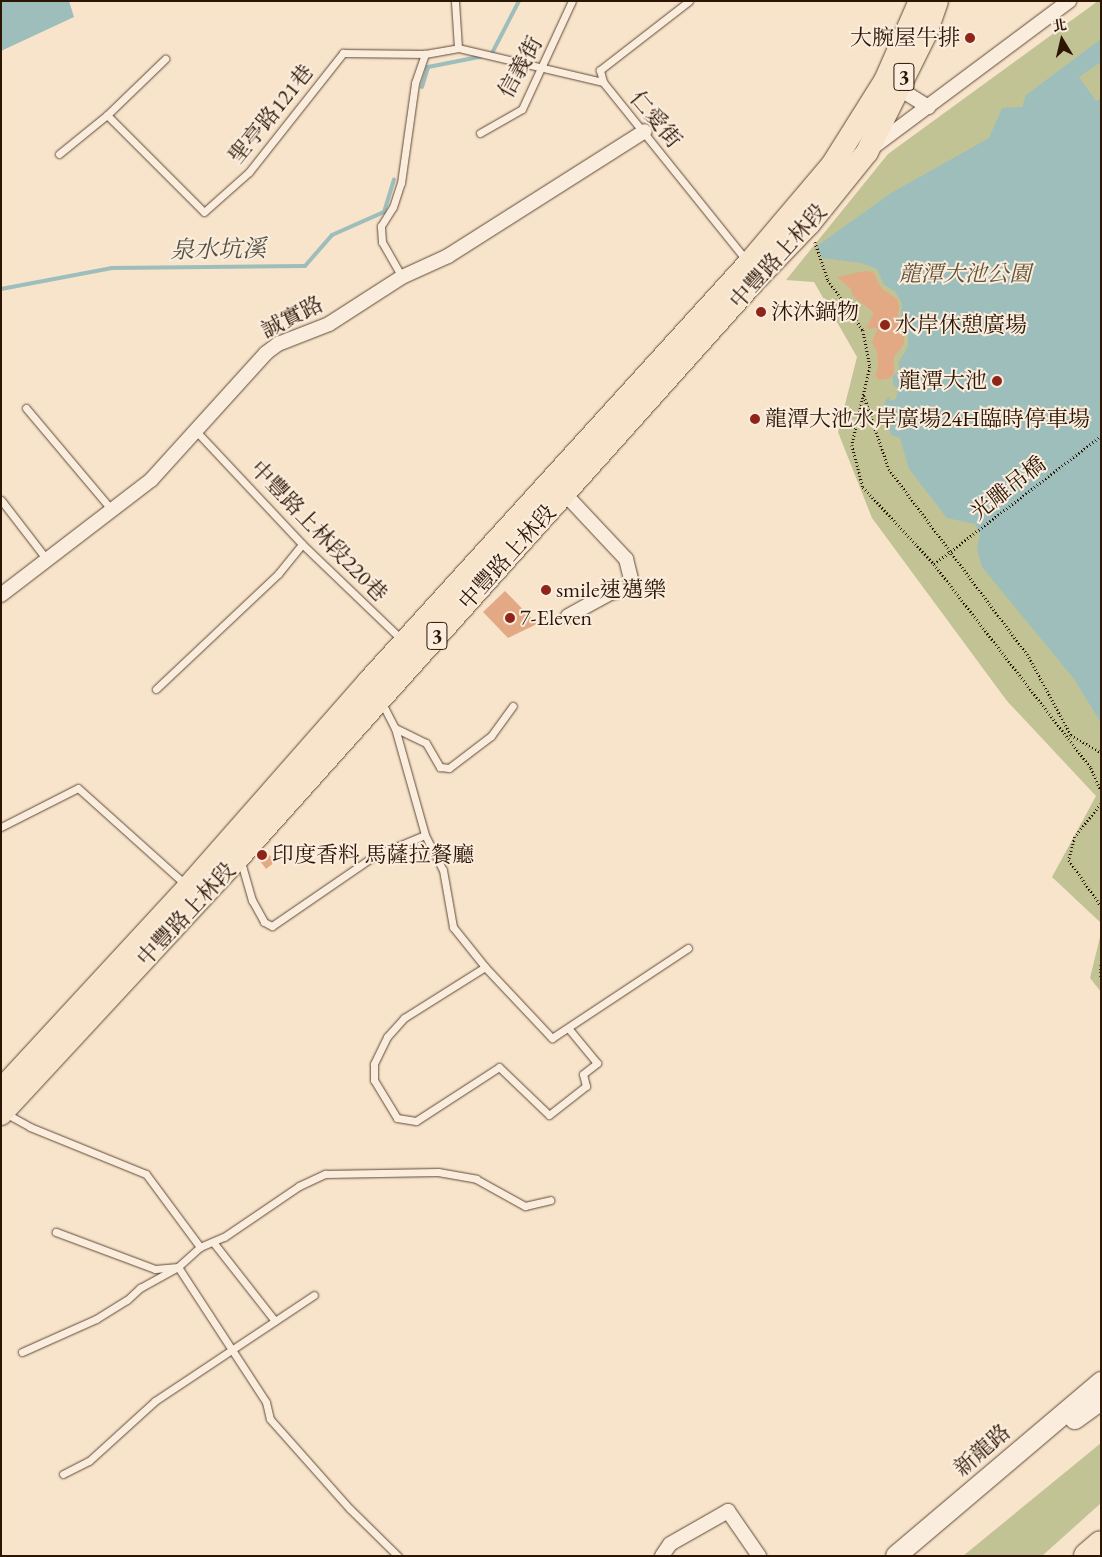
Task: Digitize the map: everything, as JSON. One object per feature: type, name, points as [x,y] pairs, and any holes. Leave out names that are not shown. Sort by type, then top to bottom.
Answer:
[{"type":"highway","points":[[1087,1556],[1101,1544]]},
{"type":"main road","name":"3","points":[[858,146],[920,1]]},
{"type":"main road","name":"3","points":[[858,146],[898,88],[937,1]]},
{"type":"main road","name":"中豐路上林段","points":[[2,1106],[188,887],[412,650],[753,270],[809,224],[858,146]]},
{"type":"main road","name":"中豐路上林段","points":[[412,650],[564,493],[858,146]]},
{"type":"main road","name":"中豐路上林段","points":[[2,1106],[239,857],[375,690]]},
{"type":"street","points":[[858,146],[929,107],[1069,1]]},
{"type":"street","points":[[898,88],[929,107]]},
{"type":"street","name":"誠實路","points":[[1,595],[48,561],[151,480],[195,429],[266,353],[278,344],[329,324],[402,277],[448,256],[645,131]]},
{"type":"street","points":[[564,493],[626,559],[632,583],[630,588],[610,593],[568,616]]},
{"type":"street","name":"新龍路","points":[[896,1556],[1101,1382]]},
{"type":"street","name":"新龍路","points":[[917,1556],[1050,1439],[1101,1400]]},
{"type":"street","points":[[662,1556],[670,1544],[728,1511],[759,1556]]},
{"type":"lane","points":[[455,1],[458,48]]},
{"type":"lane","name":"信義街","points":[[480,132],[522,109],[572,1]]},
{"type":"lane","name":"仁愛街","points":[[689,1],[600,70],[603,82],[645,131],[753,270]]},
{"type":"lane","name":"聖亭路121巷","points":[[107,115],[204,212],[249,172],[343,53],[425,54],[458,48],[484,52],[603,82]]},
{"type":"lane","points":[[402,277],[382,242],[380,226],[393,207],[401,183],[415,83],[425,54]]},
{"type":"lane","points":[[59,154],[107,115],[165,59]]},
{"type":"lane","points":[[26,408],[113,510]]},
{"type":"lane","name":"中豐路上林段220巷","points":[[195,429],[302,544],[412,650]]},
{"type":"lane","points":[[1,500],[48,561]]},
{"type":"lane","points":[[156,689],[278,574],[302,544]]},
{"type":"lane","points":[[375,690],[395,728],[425,835],[443,870],[453,927],[485,967],[552,1038],[688,948]]},
{"type":"lane","points":[[395,728],[426,743],[440,767],[449,768],[491,736],[513,706]]},
{"type":"lane","points":[[1,827],[78,788],[188,887]]},
{"type":"lane","points":[[239,857],[252,900],[264,922],[272,926],[374,856],[425,835]]},
{"type":"lane","points":[[485,967],[404,1018],[388,1037],[374,1064],[374,1080],[397,1118],[416,1121],[499,1067],[549,1115],[586,1086],[583,1074],[597,1063],[568,1028]]},
{"type":"lane","points":[[2,1106],[30,1127],[146,1174],[200,1247]]},
{"type":"lane","points":[[22,1352],[96,1319],[128,1300],[140,1288],[178,1267],[200,1247],[213,1242],[299,1186],[324,1174],[438,1172],[476,1179],[525,1206],[550,1200]]},
{"type":"lane","points":[[56,1232],[154,1269],[178,1267]]},
{"type":"lane","points":[[213,1242],[275,1322]]},
{"type":"lane","points":[[178,1267],[266,1402],[270,1418],[350,1509],[398,1556]]},
{"type":"lane","points":[[63,1474],[89,1460],[155,1401],[314,1295]]},
{"type":"path","points":[[809,224],[828,280],[863,330],[870,367],[852,445],[863,487],[934,564],[1091,768],[1101,790]]},
{"type":"path","points":[[864,395],[889,470],[1029,657],[1071,735],[1101,752]]},
{"type":"path","name":"光雕吊橋","points":[[934,564],[1101,436]]},
{"type":"path","points":[[1101,804],[1076,838],[1068,860],[1101,906]]},
{"type":"path","points":[[1101,965],[1101,978]]},
{"type":"green space","name":"龍潭大池","points":[[1098,1],[1101,1],[1101,923],[1052,877],[1096,796],[1007,701],[872,518],[838,432],[857,357],[814,282],[786,280],[888,154]]},
{"type":"green space","points":[[1101,933],[1101,992],[1090,978]]},
{"type":"green space","points":[[1101,1443],[1101,1503],[1042,1556],[963,1556]]},
{"type":"water","points":[[1,1],[69,1],[74,17],[1,51]]},
{"type":"water","name":"龍潭大池","points":[[1101,39],[1101,62],[1079,77],[1096,101],[1101,98],[1101,723],[1074,679],[982,567],[977,549],[980,534],[975,524],[947,518],[909,469],[900,438],[891,435],[883,405],[889,396],[890,401],[896,399],[898,388],[894,386],[892,377],[899,371],[899,361],[908,347],[908,331],[901,319],[902,304],[895,291],[884,285],[877,269],[861,263],[822,258],[817,246],[891,193],[989,138],[1002,108],[1022,107],[1026,95]]},
{"type":"building","name":"水岸休憩廣場","points":[[865,271],[873,272],[882,289],[897,299],[899,305],[898,321],[903,328],[904,344],[894,357],[894,374],[890,378],[879,380],[875,375],[878,368],[877,351],[872,342],[878,328],[866,329],[874,313],[853,296],[850,288],[837,277]]},
{"type":"building","name":"7-Eleven","points":[[505,591],[537,624],[508,638],[483,612]]},
{"type":"building","name":"印度香料 馬薩拉餐廳","points":[[263,850],[276,861],[266,869],[257,857]]},
{"type":"waterway","name":"泉水坑溪","points":[[491,55],[519,1]]},
{"type":"waterway","name":"泉水坑溪","points":[[422,87],[428,67],[484,56]]},
{"type":"waterway","name":"泉水坑溪","points":[[1,289],[112,268],[305,266],[332,235],[384,212],[394,179]]},
{"type":"place","name":"大腕屋牛排","points":[[970,38]]},
{"type":"place","name":"沐沐鍋物","points":[[761,312]]},
{"type":"place","name":"水岸休憩廣場","points":[[885,325]]},
{"type":"place","name":"龍潭大池","points":[[997,381]]},
{"type":"place","name":"龍潭大池水岸廣場24H臨時停車場","points":[[755,419]]},
{"type":"place","name":"smile速邁樂","points":[[546,590]]},
{"type":"place","name":"7-Eleven","points":[[510,618]]},
{"type":"place","name":"印度香料 馬薩拉餐廳","points":[[262,855]]},
{"type":"park label","name":"龍潭大池公園","points":[[965,274]]}]
